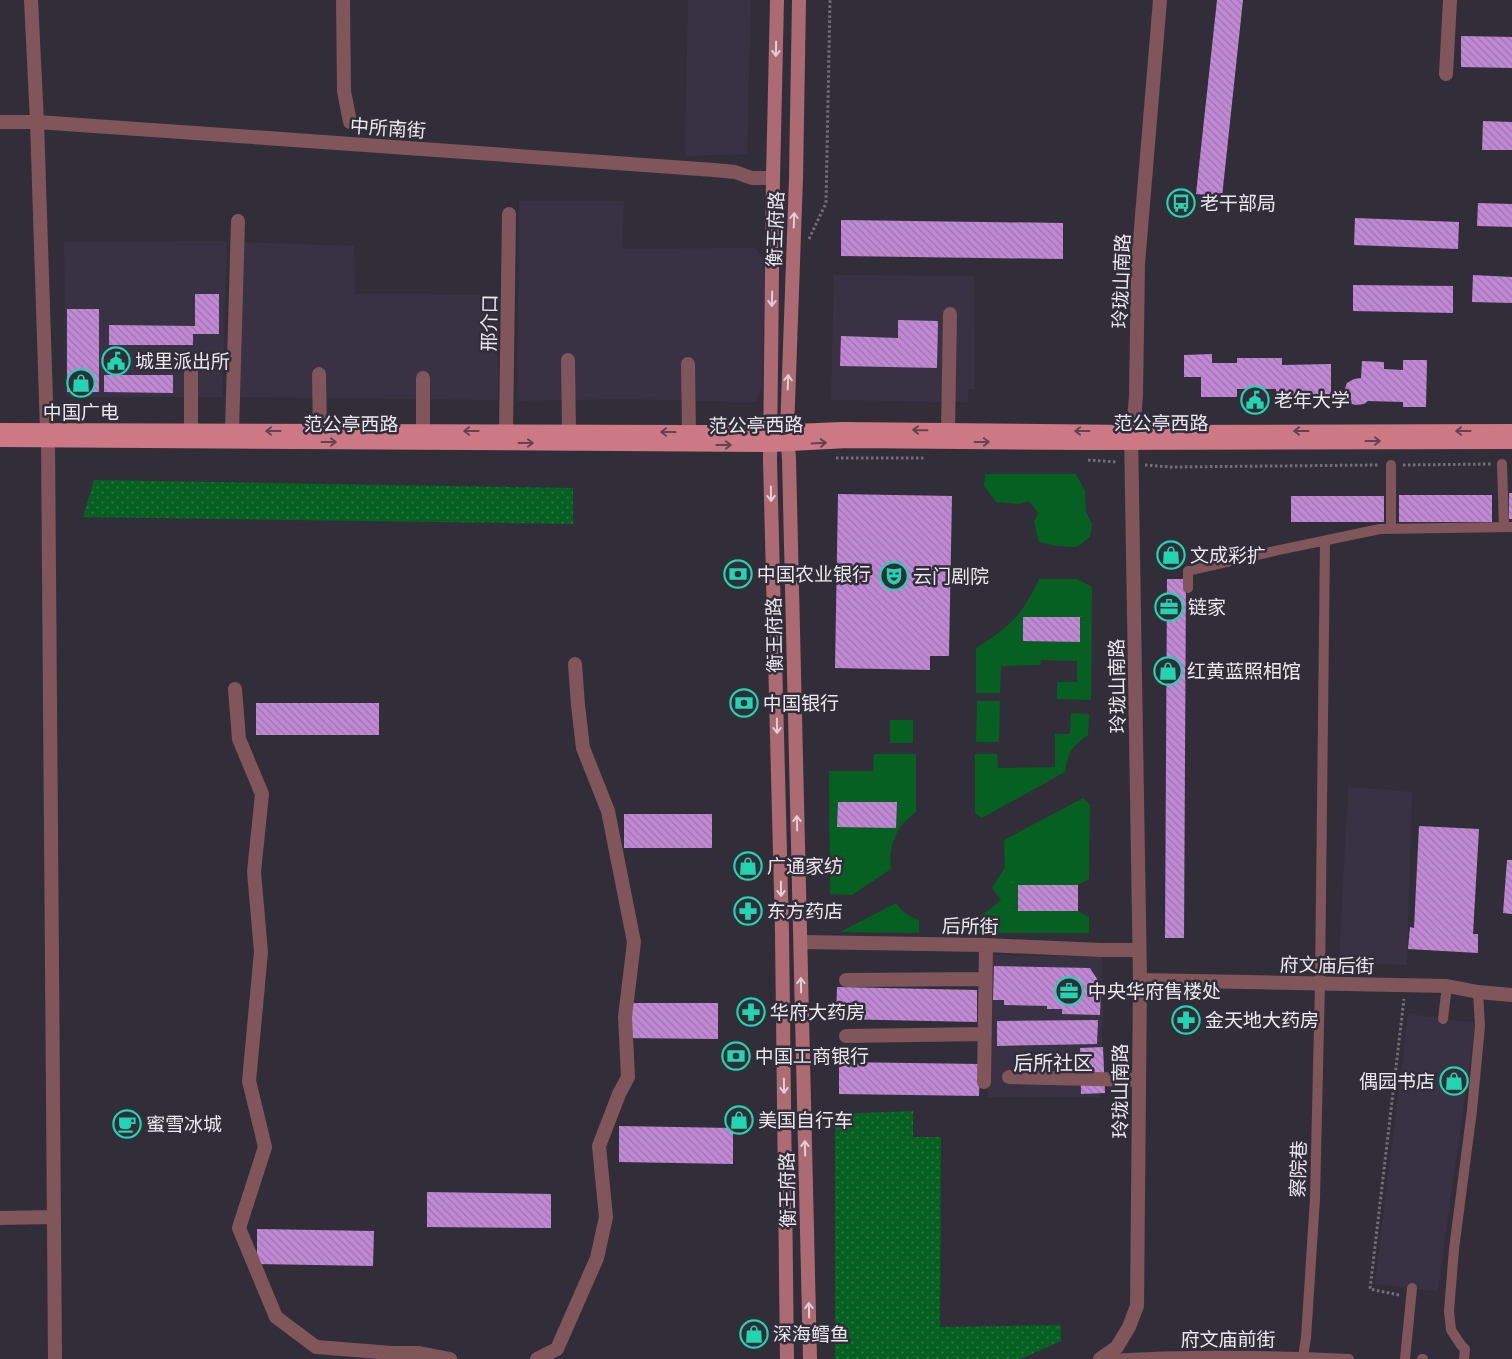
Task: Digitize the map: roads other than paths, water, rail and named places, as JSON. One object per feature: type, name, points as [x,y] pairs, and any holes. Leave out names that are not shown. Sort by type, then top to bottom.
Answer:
[{"type":"main road","name":"衡王府路","points":[[777,0],[770,439],[782,932],[788,1359]]},
{"type":"main road","name":"衡王府路","points":[[799,0],[796,178],[787,437],[810,1359]]},
{"type":"main road","name":"范公亭西路","points":[[0,430],[48,436],[770,439],[842,429],[948,430],[1132,437],[1512,442]]},
{"type":"main road","name":"范公亭西路","points":[[0,440],[48,436],[191,431],[688,432],[770,439]]},
{"type":"main road","name":"范公亭西路","points":[[787,437],[848,441],[1512,431]]},
{"type":"street","points":[[31,0],[48,436],[55,1359]]},
{"type":"street","points":[[343,0],[344,91],[350,122]]},
{"type":"street","name":"玲珑山南路","points":[[1100,1359],[1118,1347],[1129,1327],[1137,1306],[1140,980],[1132,437],[1136,396],[1138,264],[1160,0]]},
{"type":"street","points":[[1446,74],[1450,0]]},
{"type":"street","name":"中所南街","points":[[0,122],[37,122],[260,136],[714,170],[735,172],[752,178],[773,178]]},
{"type":"street","name":"邢介口","points":[[506,432],[510,214]]},
{"type":"street","points":[[232,431],[238,221]]},
{"type":"street","points":[[948,430],[950,314]]},
{"type":"street","points":[[568,360],[569,432]]},
{"type":"street","points":[[688,364],[688,432]]},
{"type":"street","points":[[191,369],[191,431]]},
{"type":"street","points":[[319,374],[320,431]]},
{"type":"street","points":[[423,378],[423,431]]},
{"type":"street","points":[[537,1359],[558,1348],[597,1258],[606,1217],[599,1146],[619,1094],[628,1077],[625,1017],[634,942],[608,811],[583,748],[575,664]]},
{"type":"street","points":[[235,689],[239,739],[262,794],[254,872],[261,952],[249,1081],[265,1147],[239,1228],[276,1318],[316,1347],[392,1356],[450,1359]]},
{"type":"street","name":"后所街","points":[[800,942],[1139,950]]},
{"type":"street","points":[[984,1082],[986,945]]},
{"type":"street","points":[[846,980],[985,980]]},
{"type":"street","name":"府文庙后街","points":[[1140,980],[1448,986],[1478,992],[1512,995]]},
{"type":"street","points":[[846,1036],[985,1034]]},
{"type":"street","points":[[1009,1077],[1139,1080]]},
{"type":"street","points":[[0,1218],[54,1218]]},
{"type":"lane","points":[[1188,588],[1188,571],[1380,529],[1508,528],[1502,464]]},
{"type":"lane","points":[[1391,465],[1391,529]]},
{"type":"lane","name":"察院巷","points":[[1307,1357],[1306,1338],[1315,1198],[1320,983],[1325,541]]},
{"type":"lane","points":[[1443,1018],[1448,986]]},
{"type":"lane","points":[[1464,1359],[1465,1349],[1451,1330],[1449,1311],[1454,1249],[1472,1110],[1480,1026],[1478,992]]},
{"type":"lane","points":[[1405,1359],[1411,1293]]},
{"type":"lane","name":"府文庙前街","points":[[1107,1359],[1238,1355],[1350,1359]]},
{"type":"place","name":"老干部局","points":[[1181,203]]},
{"type":"place","name":"城里派出所","points":[[116,361]]},
{"type":"place","name":"中国广电","points":[[81,383]]},
{"type":"place","name":"老年大学","points":[[1255,400]]},
{"type":"place","name":"文成彩扩","points":[[1171,555]]},
{"type":"place","name":"中国农业银行","points":[[738,574]]},
{"type":"place","name":"云门剧院","points":[[894,576]]},
{"type":"place","name":"链家","points":[[1169,607]]},
{"type":"place","name":"红黄蓝照相馆","points":[[1168,671]]},
{"type":"place","name":"中国银行","points":[[744,703]]},
{"type":"place","name":"广通家纺","points":[[748,866]]},
{"type":"place","name":"东方药店","points":[[748,911]]},
{"type":"place","name":"中央华府售楼处","points":[[1069,991]]},
{"type":"place","name":"华府大药房","points":[[751,1012]]},
{"type":"place","name":"金天地大药房","points":[[1186,1020]]},
{"type":"place","name":"中国工商银行","points":[[736,1056]]},
{"type":"place","name":"偶园书店","points":[[1454,1081]]},
{"type":"place","name":"美国自行车","points":[[739,1120]]},
{"type":"place","name":"蜜雪冰城","points":[[127,1124]]},
{"type":"place","name":"深海鳕鱼","points":[[754,1334]]},
{"type":"district","name":"后所社区","points":[[1053,1063]]}]
